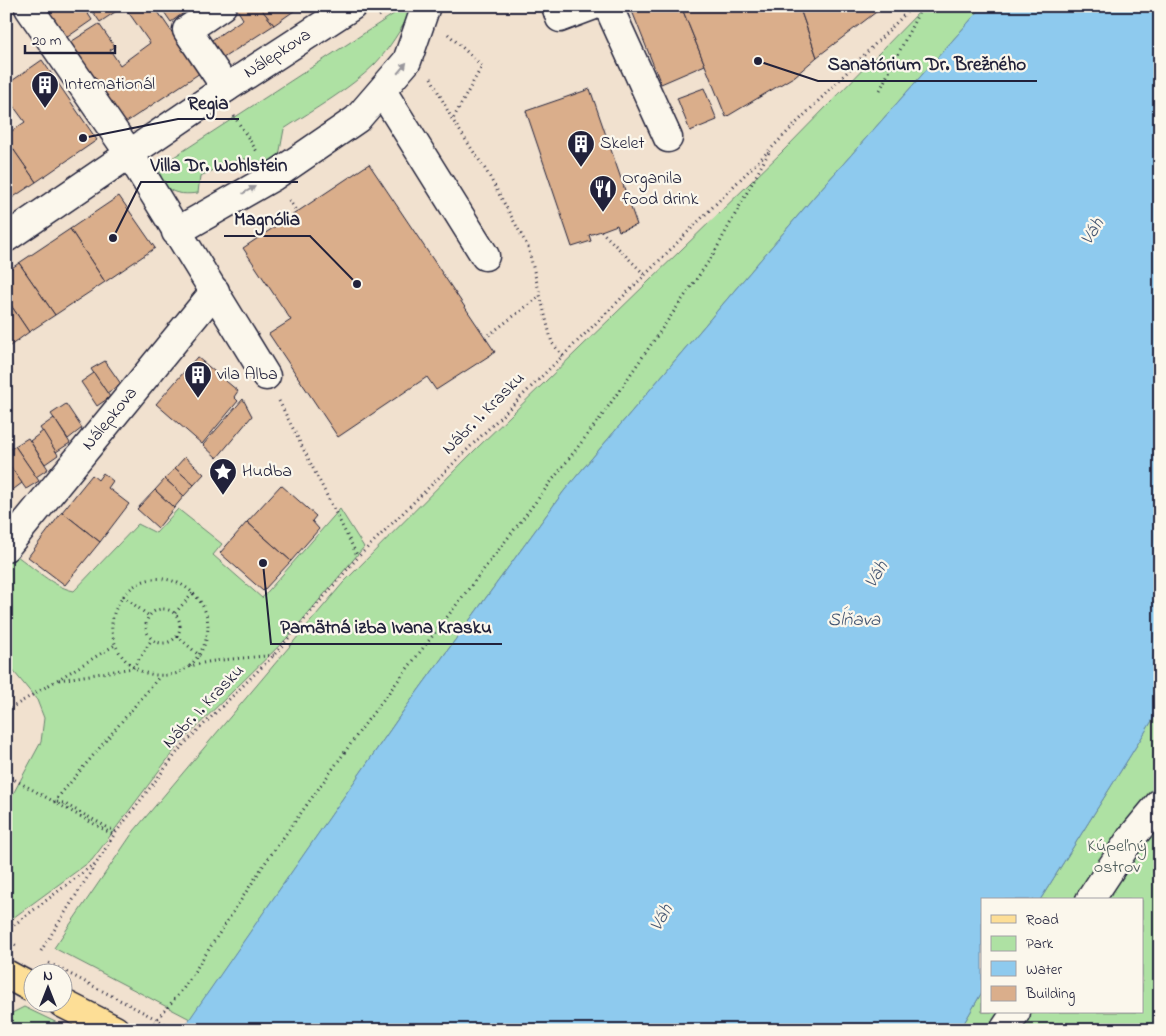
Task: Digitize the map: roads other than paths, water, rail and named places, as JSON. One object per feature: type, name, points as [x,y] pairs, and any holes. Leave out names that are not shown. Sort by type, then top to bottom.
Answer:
[{"type":"main road","points":[[6,974],[22,983]]},
{"type":"main road","points":[[72,1008],[115,1030]]},
{"type":"street","points":[[222,6],[187,30],[229,100]]},
{"type":"street","name":"Nálepkova","points":[[6,238],[129,153],[229,100],[352,6]]},
{"type":"street","points":[[176,232],[274,176],[357,119],[407,61],[426,6]]},
{"type":"street","points":[[556,6],[560,18],[592,6]]},
{"type":"street","points":[[608,6],[668,138]]},
{"type":"street","points":[[28,8],[129,153],[176,232],[216,291],[266,376]]},
{"type":"street","points":[[382,91],[485,256]]},
{"type":"street","name":"Nálepkova","points":[[6,547],[216,291]]},
{"type":"street","points":[[1091,898],[1131,838],[1160,803]]},
{"type":"street","points":[[1004,1030],[1015,1014]]},
{"type":"water","name":"Sĺňava","points":[[983,6],[1160,6],[1160,708],[1041,898],[981,898],[981,994],[960,1030],[182,1030],[404,710],[564,491],[813,198]]},
{"type":"place","name":"Sanatórium Dr. Brežného","points":[[758,61]]},
{"type":"place","name":"Internationál","points":[[45,109]]},
{"type":"place","name":"Regia","points":[[83,138]]},
{"type":"place","name":"Skelet","points":[[581,168]]},
{"type":"place","name":"Organila food drink","points":[[603,213]]},
{"type":"place","name":"Villa Dr. Wohlstein","points":[[113,238]]},
{"type":"place","name":"Magnólia","points":[[357,284]]},
{"type":"place","name":"vila Alba","points":[[198,399]]},
{"type":"place","name":"Hudba","points":[[223,496]]},
{"type":"place","name":"Pamätná izba Ivana Krasku","points":[[263,563]]},
{"type":"water label","name":"Váh","points":[[1093,232]]},
{"type":"water label","name":"Váh","points":[[877,575]]},
{"type":"water label","name":"Váh","points":[[662,918]]},
{"type":"park label","name":"Kúpeľný ostrov","points":[[1117,858]]}]
